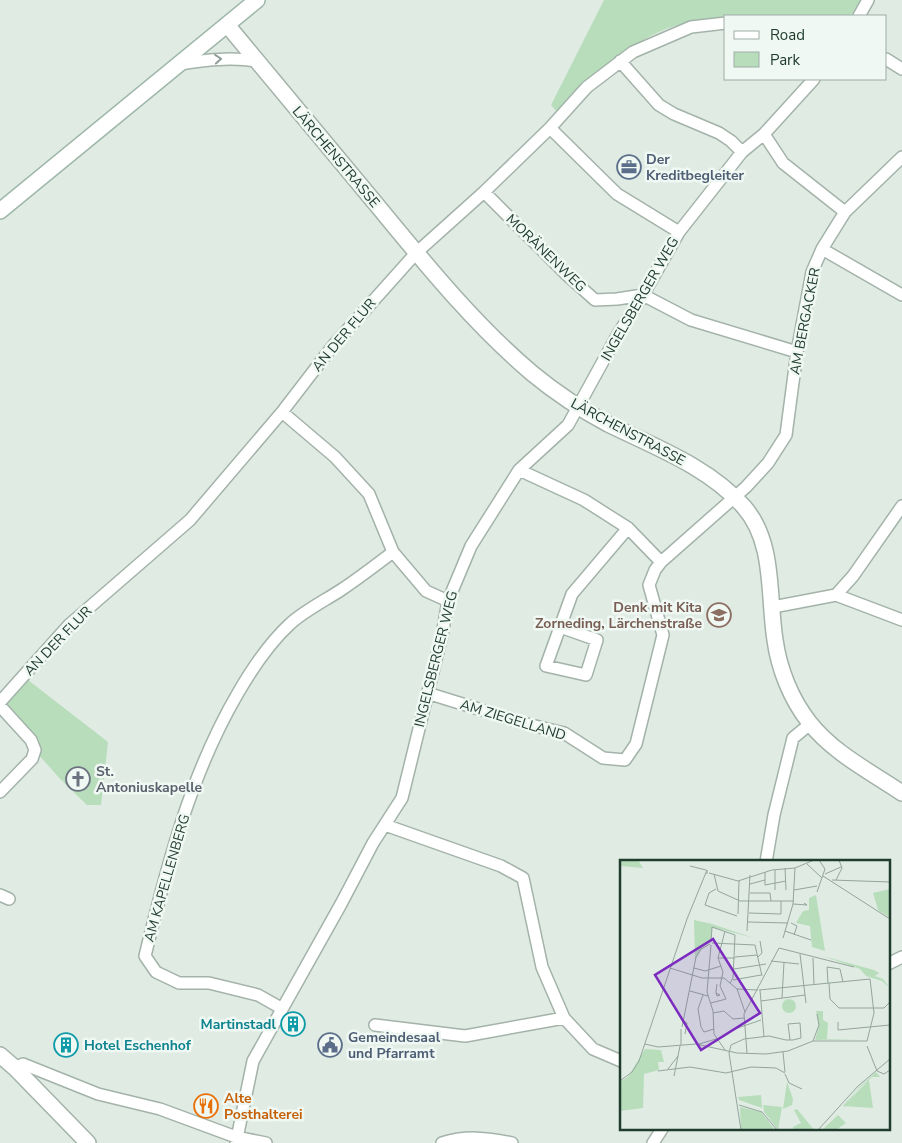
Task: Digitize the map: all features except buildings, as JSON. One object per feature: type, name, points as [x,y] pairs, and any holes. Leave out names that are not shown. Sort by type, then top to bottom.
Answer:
[{"type":"street","points":[[0,211],[258,0]]},
{"type":"street","points":[[859,15],[868,0]]},
{"type":"street","name":"AN DER FLUR","points":[[0,702],[69,625],[190,520],[282,412],[332,347],[416,253],[484,192],[550,128],[587,87],[634,52],[692,26],[724,23]]},
{"type":"street","name":"LÄRCHENSTRASSE","points":[[228,26],[416,253],[480,325],[509,354],[542,382],[578,407],[683,460],[715,482],[744,507],[759,534],[766,560],[773,607],[775,640],[780,662],[791,692],[810,724],[841,752],[902,794]]},
{"type":"street","points":[[180,64],[236,58],[257,61]]},
{"type":"street","points":[[887,60],[902,69]]},
{"type":"street","points":[[620,61],[659,105],[674,114],[719,132],[742,152]]},
{"type":"street","name":"INGELSBERGER WEG","points":[[236,1140],[253,1061],[373,843],[402,798],[448,601],[471,546],[519,470],[568,425],[618,334],[679,232],[742,152],[764,134],[813,80]]},
{"type":"street","points":[[550,128],[617,194],[679,232]]},
{"type":"street","points":[[764,134],[783,163],[845,212]]},
{"type":"street","name":"AM BERGACKER","points":[[734,498],[768,463],[786,435],[797,352],[812,272],[822,249],[845,212],[902,157]]},
{"type":"street","name":"MORÄNENWEG","points":[[484,192],[594,300],[643,295]]},
{"type":"street","points":[[822,249],[902,295]]},
{"type":"street","points":[[643,295],[691,320],[797,352]]},
{"type":"street","points":[[282,412],[336,457],[369,494],[393,552],[426,591],[448,601]]},
{"type":"street","points":[[519,470],[584,500],[628,528],[661,562]]},
{"type":"street","name":"AM ZIEGELLAND","points":[[428,693],[527,724],[564,733],[603,758],[624,760],[636,744],[663,635],[649,585],[654,570],[734,498]]},
{"type":"street","points":[[836,594],[853,576],[902,506]]},
{"type":"street","points":[[560,627],[597,640],[586,675],[546,666],[560,627],[572,594],[628,528]]},
{"type":"street","name":"AM KAPELLENBERG","points":[[281,1008],[258,995],[209,983],[179,982],[156,972],[145,956],[159,897],[190,796],[206,754],[249,674],[278,636],[292,622],[313,606],[341,590],[393,552]]},
{"type":"street","points":[[773,607],[836,594],[902,620]]},
{"type":"street","points":[[0,706],[31,740],[35,750],[32,758],[0,792]]},
{"type":"street","points":[[766,860],[774,816],[793,738],[810,724]]},
{"type":"street","points":[[384,825],[501,866],[523,878],[542,967],[564,1018],[593,1049],[620,1061]]},
{"type":"street","points":[[890,963],[902,957]]},
{"type":"street","points":[[375,1025],[466,1036],[564,1018]]},
{"type":"street","points":[[0,1055],[88,1143]]},
{"type":"street","points":[[15,1068],[23,1064],[98,1094],[160,1109],[236,1140],[266,1143]]},
{"type":"street","points":[[653,1143],[661,1130]]},
{"type":"street","points":[[442,1143],[456,1138],[485,1138],[512,1143]]},
{"type":"green space","points":[[604,0],[861,0],[851,15],[724,15],[724,17],[687,23],[662,31],[628,51],[558,113],[551,105]]},
{"type":"green space","points":[[28,680],[108,742],[101,805],[87,805],[63,782],[64,780],[62,781],[37,753],[42,748],[4,705]]},
{"type":"place","name":"Der Kreditbegleiter","points":[[629,167]]},
{"type":"place","name":"Denk mit Kita Zorneding, Lärchenstraße","points":[[719,615]]},
{"type":"place","name":"St. Antoniuskapelle","points":[[78,779]]},
{"type":"place","name":"Martinstadl","points":[[293,1024]]},
{"type":"place","name":"Hotel Eschenhof","points":[[66,1045]]},
{"type":"place","name":"Gemeindesaal und Pfarramt","points":[[330,1045]]},
{"type":"place","name":"Alte Posthalterei","points":[[206,1106]]}]
